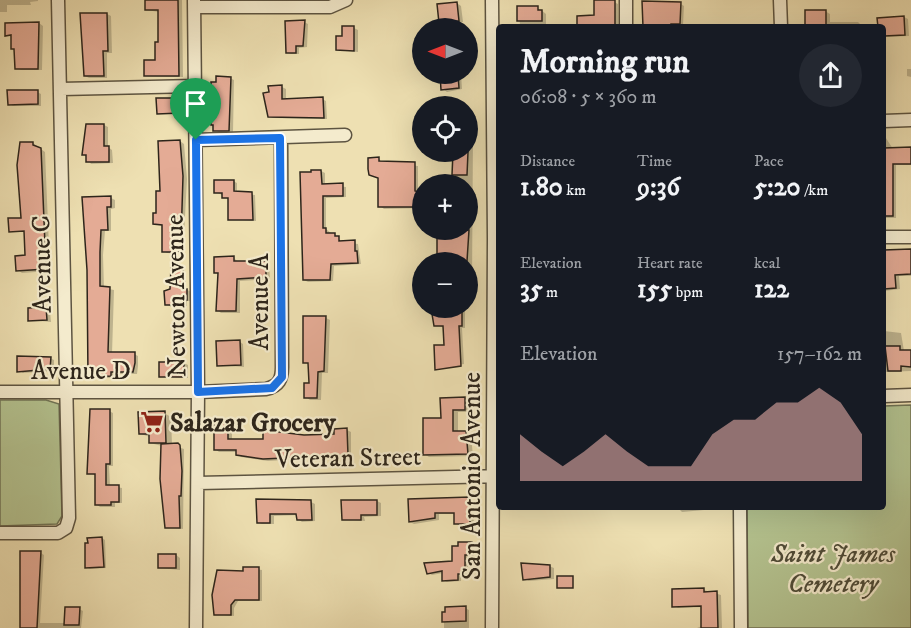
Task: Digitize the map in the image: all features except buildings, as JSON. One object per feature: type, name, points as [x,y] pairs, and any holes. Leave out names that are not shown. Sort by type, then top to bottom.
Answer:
[{"type":"street","name":"Avenue C","points":[[0,533],[58,533],[66,528],[69,508],[58,0]]},
{"type":"street","name":"San Antonio Avenue","points":[[492,0],[496,80],[496,476],[492,628]]},
{"type":"street","points":[[626,0],[626,24]]},
{"type":"street","points":[[780,0],[781,24]]},
{"type":"street","points":[[194,4],[330,6],[345,1]]},
{"type":"street","name":"Newton Avenue","points":[[194,4],[198,392],[196,628]]},
{"type":"street","points":[[61,89],[195,86]]},
{"type":"street","points":[[886,121],[911,120]]},
{"type":"street","points":[[196,140],[345,135]]},
{"type":"street","name":"Avenue A","points":[[198,392],[272,388],[282,377],[280,138]]},
{"type":"street","points":[[886,237],[911,237]]},
{"type":"street","name":"Avenue D","points":[[0,392],[65,394],[198,392]]},
{"type":"street","points":[[886,396],[911,396]]},
{"type":"street","name":"Veteran Street","points":[[198,483],[496,476]]},
{"type":"street","points":[[740,510],[741,628]]},
{"type":"green space","points":[[0,400],[46,400],[59,404],[62,516],[57,524],[0,526]]},
{"type":"green space","name":"Saint James Cemetery","points":[[911,405],[911,628],[748,628],[747,510],[886,510],[886,406]]},
{"type":"place","name":"Salazar Grocery","points":[[152,422]]},
{"type":"route","points":[[280,138],[282,377],[272,388],[198,392],[196,140],[280,138]]}]
